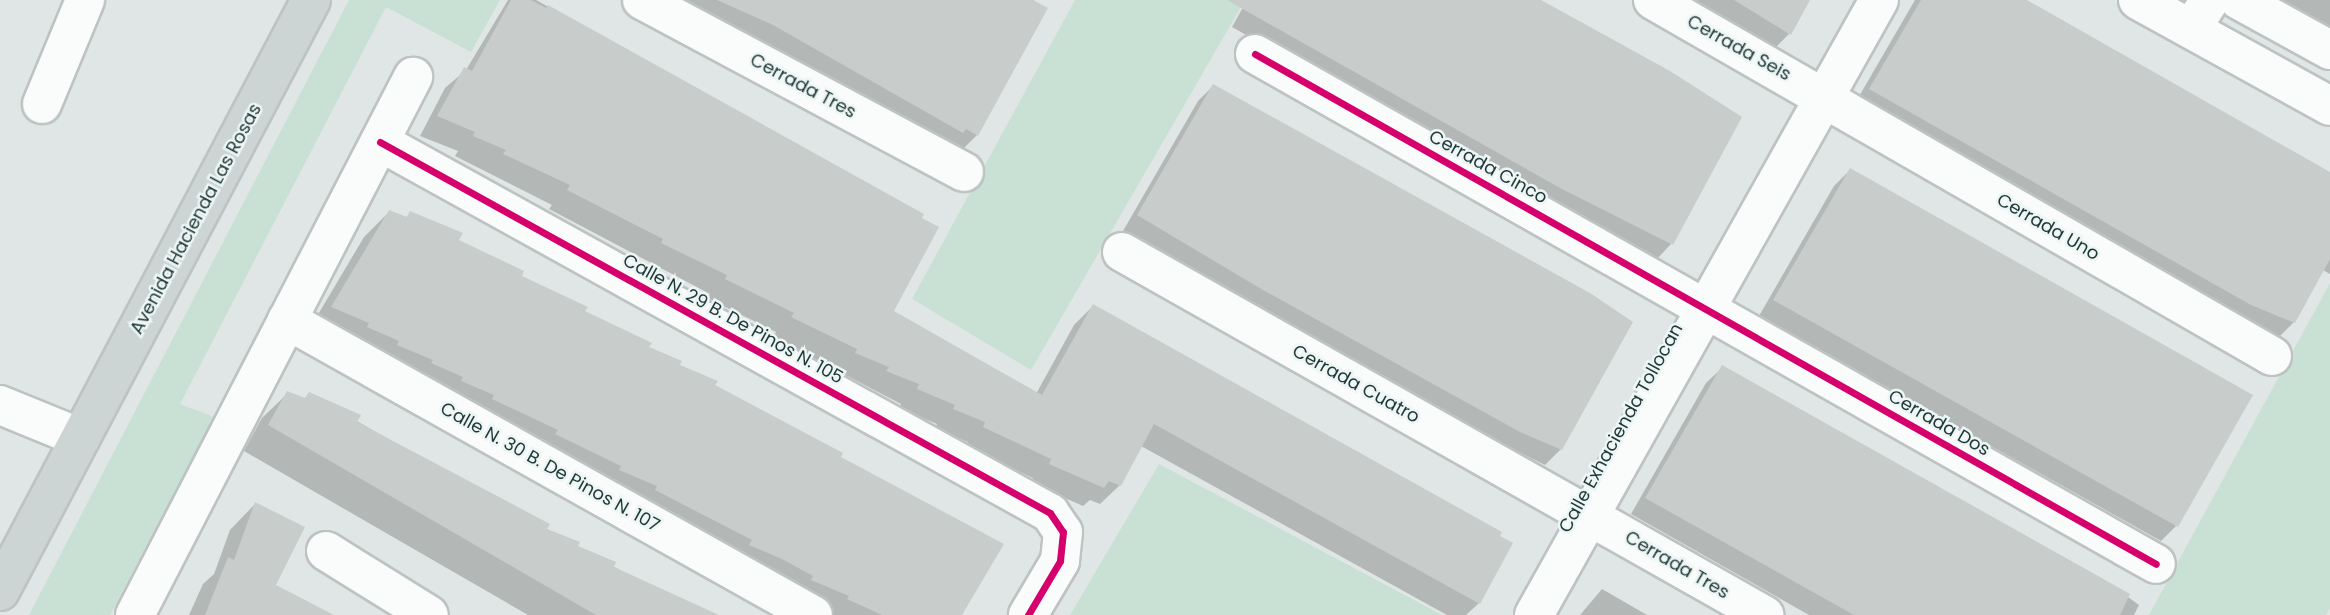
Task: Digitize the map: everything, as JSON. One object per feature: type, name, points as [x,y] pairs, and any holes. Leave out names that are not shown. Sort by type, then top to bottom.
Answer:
[{"type":"main road","name":"Avenida Hacienda Las Rosas","points":[[0,591],[311,0]]},
{"type":"street","points":[[42,104],[85,0]]},
{"type":"street","name":"Cerrada Tres","points":[[642,0],[964,172]]},
{"type":"street","name":"Cerrada Seis","points":[[1653,0],[1825,97]]},
{"type":"street","name":"Calle Exhacienda Tollocan","points":[[1534,615],[1879,0]]},
{"type":"street","points":[[2138,0],[2201,15],[2330,106]]},
{"type":"street","points":[[2239,0],[2330,50]]},
{"type":"street","name":"Cerrada Cinco","points":[[1255,54],[1706,309]]},
{"type":"street","points":[[135,615],[414,77]]},
{"type":"street","name":"Cerrada Uno","points":[[1825,97],[2272,356]]},
{"type":"street","name":"Calle N. 29 B. De Pinos N. 105","points":[[380,142],[1050,513],[1063,532],[1060,561],[1028,615]]},
{"type":"street","name":"Cerrada Cuatro","points":[[1122,252],[1590,516]]},
{"type":"street","name":"Cerrada Dos","points":[[1706,309],[2156,565]]},
{"type":"street","name":"Calle N. 30 B. De Pinos N. 107","points":[[288,320],[813,615]]},
{"type":"street","points":[[0,405],[81,438]]},
{"type":"street","name":"Cerrada Tres","points":[[1590,516],[1764,615]]},
{"type":"street","points":[[326,551],[419,613]]},
{"type":"green space","points":[[349,0],[500,0],[471,52],[386,7],[180,404],[214,417],[110,615],[29,615]]},
{"type":"green space","points":[[1075,0],[1245,0],[1031,370],[912,299]]},
{"type":"green space","points":[[2330,283],[2330,608],[2326,615],[2149,615]]},
{"type":"green space","points":[[1159,464],[1442,615],[1070,615]]},
{"type":"building","points":[[511,0],[531,0],[546,8],[548,5],[924,214],[922,218],[939,227],[894,311],[1042,395],[1093,304],[1502,532],[1500,536],[1513,543],[1480,604],[1154,424],[1121,486],[1109,481],[1104,488],[1049,464],[1051,459],[983,427],[985,422],[953,409],[955,405],[917,389],[919,384],[886,371],[889,367],[855,353],[857,349],[791,317],[794,313],[725,279],[727,275],[661,243],[663,239],[567,190],[570,185],[503,154],[506,150],[473,136],[475,132],[437,116],[464,67],[472,71]]},
{"type":"building","points":[[717,0],[1033,0],[1048,8],[978,136],[966,129],[963,133],[773,25]]},
{"type":"building","points":[[1227,0],[1541,0],[1670,71],[1742,117],[1673,245],[1560,188]]},
{"type":"building","points":[[1734,0],[1810,0],[1791,35]]},
{"type":"building","points":[[1921,0],[2027,0],[2330,172],[2330,259],[2295,323],[2251,305],[1869,89]]},
{"type":"building","points":[[1213,84],[1590,293],[1633,322],[1562,450],[1520,432],[1263,290],[1137,215]]},
{"type":"building","points":[[1850,168],[2253,395],[2178,527],[1773,300]]},
{"type":"building","points":[[389,210],[407,217],[410,211],[463,233],[459,240],[524,271],[522,276],[588,307],[585,311],[652,343],[649,347],[682,361],[680,365],[718,381],[715,385],[843,453],[841,457],[1004,544],[962,615],[882,615],[847,599],[849,596],[811,580],[813,576],[749,545],[752,540],[655,490],[657,486],[619,470],[621,466],[555,434],[558,430],[492,399],[494,395],[461,381],[463,377],[431,363],[433,360],[397,345],[399,341],[367,327],[369,323],[331,307]]},
{"type":"building","points":[[1722,365],[2130,594],[2120,615],[1854,615],[1645,498]]},
{"type":"building","points":[[287,391],[305,398],[309,392],[361,415],[357,422],[550,524],[547,529],[580,542],[578,546],[616,562],[614,567],[719,615],[596,615],[268,425]]},
{"type":"building","points":[[255,502],[305,527],[276,585],[334,615],[205,615],[228,557],[234,560]]},
{"type":"cycle path","points":[[1255,54],[2156,564]]},
{"type":"cycle path","points":[[380,142],[1050,513],[1063,532],[1060,561],[1028,615]]}]
